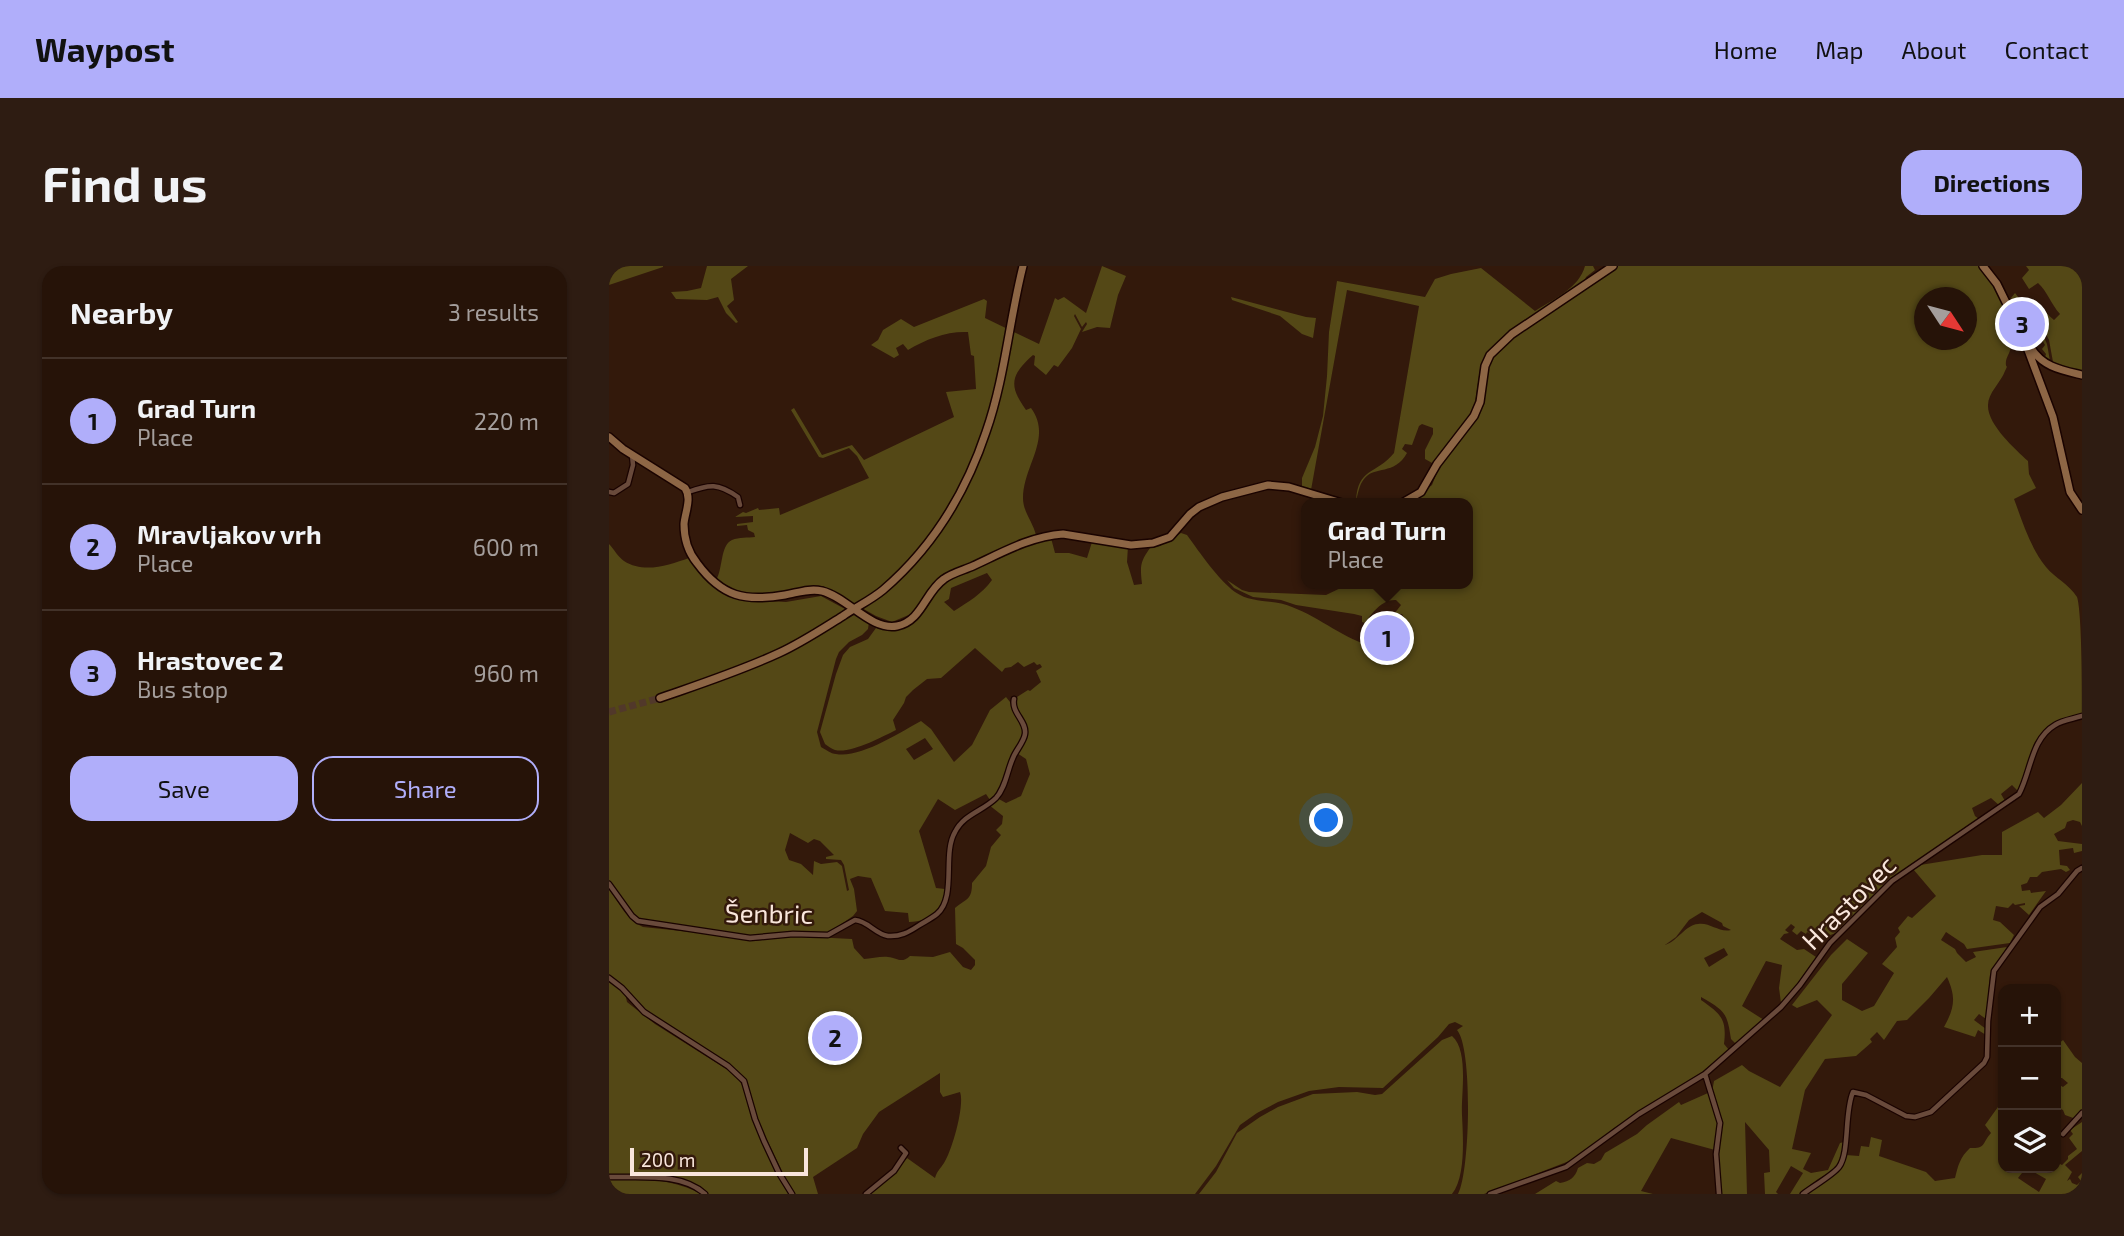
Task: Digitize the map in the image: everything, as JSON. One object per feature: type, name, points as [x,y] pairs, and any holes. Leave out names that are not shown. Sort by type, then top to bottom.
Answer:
[{"type":"street","points":[[660,698],[720,678],[781,652],[881,591],[916,556],[940,527],[960,496],[979,452],[994,406],[1023,266]]},
{"type":"street","points":[[1411,498],[1421,492],[1437,464],[1474,416],[1480,402],[1485,366],[1490,355],[1512,334],[1613,266]]},
{"type":"street","points":[[1983,266],[1997,284],[2037,358],[2052,366],[2082,375]]},
{"type":"street","points":[[2022,334],[2053,417],[2070,492],[2082,510]]},
{"type":"street","points":[[609,437],[685,488],[688,492],[684,524],[687,545],[698,566],[725,590],[734,595],[751,597],[769,597],[808,590],[823,591],[879,625],[897,626],[915,618],[943,579],[1016,546],[1052,535],[1063,534],[1131,545],[1153,543],[1170,537],[1199,507],[1252,488],[1268,485],[1289,487],[1325,498]]},
{"type":"street","points":[[609,492],[614,494],[628,484],[633,465],[632,454]]},
{"type":"street","points":[[688,492],[711,485],[718,486],[726,488],[738,497],[740,505]]},
{"type":"street","name":"Šenbric","points":[[609,884],[632,916],[645,923],[725,933],[750,939],[793,934],[828,935],[855,920],[866,923],[882,934],[903,935],[942,908],[954,833],[964,819],[996,798],[1002,790],[1025,732],[1014,709],[1014,699]]},
{"type":"street","name":"Hrastovec","points":[[1490,1194],[1566,1167],[1639,1114],[1705,1074],[1781,1007],[1830,943],[1892,881],[2019,794],[2043,735],[2056,724],[2082,716]]},
{"type":"street","points":[[1803,1194],[1839,1167],[1844,1155],[1845,1128],[1853,1092],[1866,1095],[1906,1116],[1915,1117],[1931,1112],[1985,1063],[1994,971],[2040,907],[2058,894],[2082,868]]},
{"type":"street","points":[[609,978],[644,1012],[728,1066],[744,1081],[764,1141],[792,1194]]},
{"type":"street","points":[[1705,1074],[1720,1123],[1716,1154],[1719,1194]]},
{"type":"street","points":[[2063,1134],[2082,1113]]},
{"type":"street","points":[[866,1194],[894,1171],[906,1153],[901,1148]]},
{"type":"street","points":[[609,1177],[675,1180],[689,1184],[705,1194]]},
{"type":"shaded area","points":[[625,266],[663,267],[609,285],[609,271]]},
{"type":"shaded area","points":[[707,266],[748,266],[731,279],[734,300],[727,306],[738,322],[726,313],[718,297],[707,300],[676,299],[671,292],[701,288]]},
{"type":"shaded area","points":[[1102,266],[1126,276],[1110,328],[1097,327],[1082,332],[1087,324],[1086,322],[1082,327],[1075,314],[1081,329],[1072,348],[1058,367],[1054,365],[1046,375],[1034,365],[1033,355],[1020,369],[1014,381],[1016,394],[1026,410],[1031,408],[1039,430],[1023,498],[1036,535],[1034,537],[943,574],[911,614],[892,622],[823,586],[801,594],[736,594],[716,580],[728,543],[738,538],[755,537],[747,525],[737,526],[753,522],[753,516],[735,517],[758,508],[779,508],[780,515],[869,478],[857,456],[849,448],[823,458],[819,457],[791,410],[794,408],[822,455],[852,445],[864,460],[954,417],[946,392],[976,389],[974,356],[971,355],[968,332],[937,337],[908,350],[903,344],[896,348],[899,355],[894,358],[871,345],[878,340],[883,330],[901,319],[914,327],[984,299],[987,301],[985,318],[1039,344],[1055,298],[1058,300],[1064,297],[1086,313]]},
{"type":"shaded area","points":[[1585,266],[1593,266],[1595,270],[1489,351],[1480,369],[1474,410],[1434,464],[1425,459],[1425,450],[1433,428],[1422,424],[1412,445],[1405,444],[1402,449],[1407,453],[1402,460],[1391,468],[1368,475],[1357,498],[1357,490],[1364,477],[1394,453],[1419,306],[1347,290],[1311,490],[1302,486],[1302,478],[1315,447],[1323,416],[1329,332],[1337,281],[1425,297],[1435,279],[1481,268],[1535,311],[1572,287]]},
{"type":"shaded area","points":[[1617,266],[1981,266],[2004,303],[2012,334],[2007,367],[1990,396],[1989,412],[2003,436],[2028,461],[2029,474],[2036,488],[2014,499],[2031,543],[2046,567],[2077,597],[2081,635],[2082,714],[2064,719],[2044,734],[2019,792],[2012,785],[2001,794],[2005,801],[2000,806],[1991,798],[1972,808],[1979,819],[1899,873],[1838,932],[1823,938],[1814,931],[1806,934],[1801,931],[1797,935],[1792,931],[1795,927],[1791,924],[1785,930],[1789,933],[1780,939],[1797,950],[1804,949],[1816,957],[1783,1004],[1779,988],[1782,965],[1766,961],[1742,1006],[1764,1020],[1740,1042],[1736,1044],[1731,1039],[1723,1013],[1701,997],[1721,1018],[1724,1044],[1729,1050],[1702,1072],[1614,1128],[1577,1158],[1484,1194],[1458,1194],[1465,1162],[1468,1084],[1466,1060],[1457,1030],[1463,1026],[1455,1022],[1449,1024],[1383,1088],[1339,1087],[1309,1091],[1257,1113],[1240,1125],[1216,1166],[1195,1194],[868,1194],[907,1158],[935,1178],[944,1163],[957,1128],[961,1098],[960,1092],[943,1097],[940,1092],[940,1073],[879,1112],[863,1134],[857,1148],[813,1177],[818,1194],[793,1194],[759,1123],[747,1082],[741,1075],[633,1002],[626,989],[609,977],[609,889],[628,916],[643,927],[755,941],[793,936],[852,939],[854,948],[864,959],[885,957],[902,960],[910,956],[933,957],[950,952],[963,967],[971,970],[975,960],[956,944],[955,908],[970,896],[972,883],[986,866],[991,847],[1001,835],[996,830],[1002,824],[1003,816],[989,805],[997,798],[1006,803],[1021,796],[1030,774],[1026,759],[1017,753],[1025,739],[1026,729],[1014,702],[1017,697],[1041,682],[1036,671],[1042,667],[1034,662],[1024,667],[1018,662],[1002,672],[975,648],[941,678],[927,679],[906,697],[893,720],[896,730],[866,744],[841,751],[825,744],[820,732],[843,655],[850,647],[868,639],[876,628],[902,627],[918,618],[930,603],[943,576],[1038,541],[1051,538],[1055,553],[1069,553],[1087,558],[1092,542],[1128,546],[1127,562],[1134,585],[1142,584],[1142,564],[1150,548],[1160,546],[1181,533],[1187,535],[1222,580],[1242,596],[1285,605],[1303,612],[1353,639],[1374,647],[1375,658],[1402,658],[1413,643],[1402,614],[1394,614],[1401,605],[1396,600],[1382,604],[1365,623],[1362,622],[1362,616],[1354,614],[1253,597],[1234,588],[1227,580],[1249,592],[1326,595],[1339,589],[1473,589],[1473,498],[1416,498],[1432,485],[1442,460],[1468,431],[1476,417],[1484,377],[1492,358],[1507,341]],"holes":[[[987,573],[992,580],[979,594],[954,611],[944,602],[949,599],[951,588]],[[1702,912],[1731,930],[1702,924],[1693,925],[1665,945],[1676,937],[1689,920]],[[1724,948],[1728,955],[1709,967],[1704,958]]]},
{"type":"shaded area","points":[[2026,266],[2082,266],[2082,372],[2053,362],[2049,340],[2038,319],[2046,313],[2054,320],[2060,314],[2038,283],[2029,289],[2022,278],[2029,270]]},
{"type":"shaded area","points":[[2015,293],[2032,315],[2037,328],[2041,330],[2050,361],[2045,357],[2042,349],[2045,345],[2041,338],[2024,329],[2027,328],[2026,323],[2011,298]]},
{"type":"shaded area","points":[[1231,297],[1316,318],[1313,338],[1302,334],[1280,316],[1232,300]]},
{"type":"shaded area","points":[[609,544],[624,561],[640,567],[657,567],[689,558],[711,584],[733,598],[786,602],[821,596],[869,622],[868,629],[849,642],[836,659],[817,732],[821,747],[834,754],[868,749],[921,721],[931,729],[954,762],[972,745],[990,710],[1006,697],[1024,733],[1000,790],[990,800],[986,794],[955,810],[938,799],[919,831],[936,888],[945,889],[938,909],[924,920],[909,922],[908,913],[885,911],[871,878],[858,876],[850,879],[857,911],[831,931],[756,937],[641,920],[635,917],[609,881]],"holes":[[[925,738],[933,749],[914,760],[906,749]],[[790,833],[808,843],[814,839],[820,841],[834,855],[826,859],[841,860],[849,890],[847,891],[842,866],[837,862],[821,864],[814,861],[813,875],[801,864],[789,860],[785,850]]]},
{"type":"shaded area","points":[[2082,783],[2082,826],[2080,822],[2073,820],[2054,834],[2058,841],[2082,844],[2082,851],[2074,853],[2073,848],[2059,850],[2060,865],[2067,866],[2070,870],[2042,872],[2021,885],[2022,891],[2046,891],[2029,915],[2019,906],[2025,903],[2013,903],[2008,908],[1996,906],[1993,920],[2000,922],[2014,935],[2010,943],[1967,949],[1946,932],[1941,940],[1955,949],[1966,962],[1976,957],[1973,952],[2007,947],[1990,975],[1986,1019],[1979,1014],[1974,1020],[1986,1029],[1986,1035],[1978,1030],[1975,1037],[1944,1027],[1953,1002],[1947,977],[1907,1020],[1897,1021],[1884,1040],[1877,1032],[1870,1039],[1872,1042],[1856,1056],[1825,1059],[1805,1090],[1792,1149],[1811,1153],[1803,1169],[1811,1173],[1828,1170],[1840,1143],[1844,1142],[1841,1159],[1835,1168],[1801,1194],[1790,1194],[1803,1173],[1791,1166],[1776,1192],[1778,1194],[1765,1194],[1764,1173],[1770,1172],[1769,1150],[1745,1122],[1747,1194],[1721,1194],[1718,1153],[1722,1128],[1712,1092],[1714,1081],[1742,1065],[1780,1087],[1832,1015],[1817,1000],[1797,1008],[1792,1005],[1847,939],[1868,953],[1842,984],[1842,1000],[1862,1011],[1874,1006],[1894,973],[1882,964],[1897,947],[1895,938],[1900,932],[1898,928],[1908,916],[1912,918],[1936,896],[1913,869],[1914,866],[1982,855],[2002,855],[2002,832],[2038,812],[2044,818]]},
{"type":"shaded area","points":[[609,981],[625,993],[627,1002],[655,1024],[734,1074],[745,1092],[766,1150],[789,1194],[706,1194],[673,1180],[609,1174]]},
{"type":"shaded area","points":[[1452,1036],[1461,1052],[1462,1062],[1463,1156],[1460,1177],[1452,1194],[1199,1194],[1216,1172],[1237,1133],[1260,1117],[1313,1094],[1382,1094],[1442,1040]]},
{"type":"shaded area","points":[[2063,1040],[2082,1063],[2082,1110],[2076,1119],[2065,1115],[2061,1109],[2061,1086],[2068,1083],[2061,1078]]},
{"type":"shaded area","points":[[1708,1093],[1718,1124],[1715,1150],[1671,1138],[1641,1191],[1653,1194],[1535,1194],[1556,1181],[1560,1183],[1569,1180],[1578,1168],[1587,1163],[1594,1164],[1601,1160],[1605,1153],[1637,1134],[1679,1102],[1681,1105]]},
{"type":"shaded area","points":[[1998,1107],[1998,1173],[2022,1173],[2018,1178],[2039,1192],[2046,1179],[2036,1173],[2061,1173],[2061,1164],[2077,1149],[2069,1138],[2073,1134],[2070,1130],[2082,1122],[2082,1151],[2065,1165],[2072,1172],[2067,1181],[2070,1179],[2077,1185],[2081,1181],[2078,1177],[2082,1173],[2082,1194],[1806,1194],[1832,1176],[1846,1155],[1859,1156],[1861,1146],[1869,1147],[1871,1137],[1882,1140],[1879,1156],[1926,1172],[1935,1181],[1955,1178],[1964,1155],[1970,1148],[1981,1146],[1991,1133],[1985,1125]]},
{"type":"shaded area","points":[[609,1179],[667,1182],[701,1194],[609,1194]]},
{"type":"tunnel","points":[[609,712],[660,698]]},
{"type":"place","name":"Hrastovec 2","points":[[2022,324]]},
{"type":"place","name":"Grad Turn","points":[[1387,638]]},
{"type":"place","name":"Mravljakov vrh","points":[[835,1038]]}]
